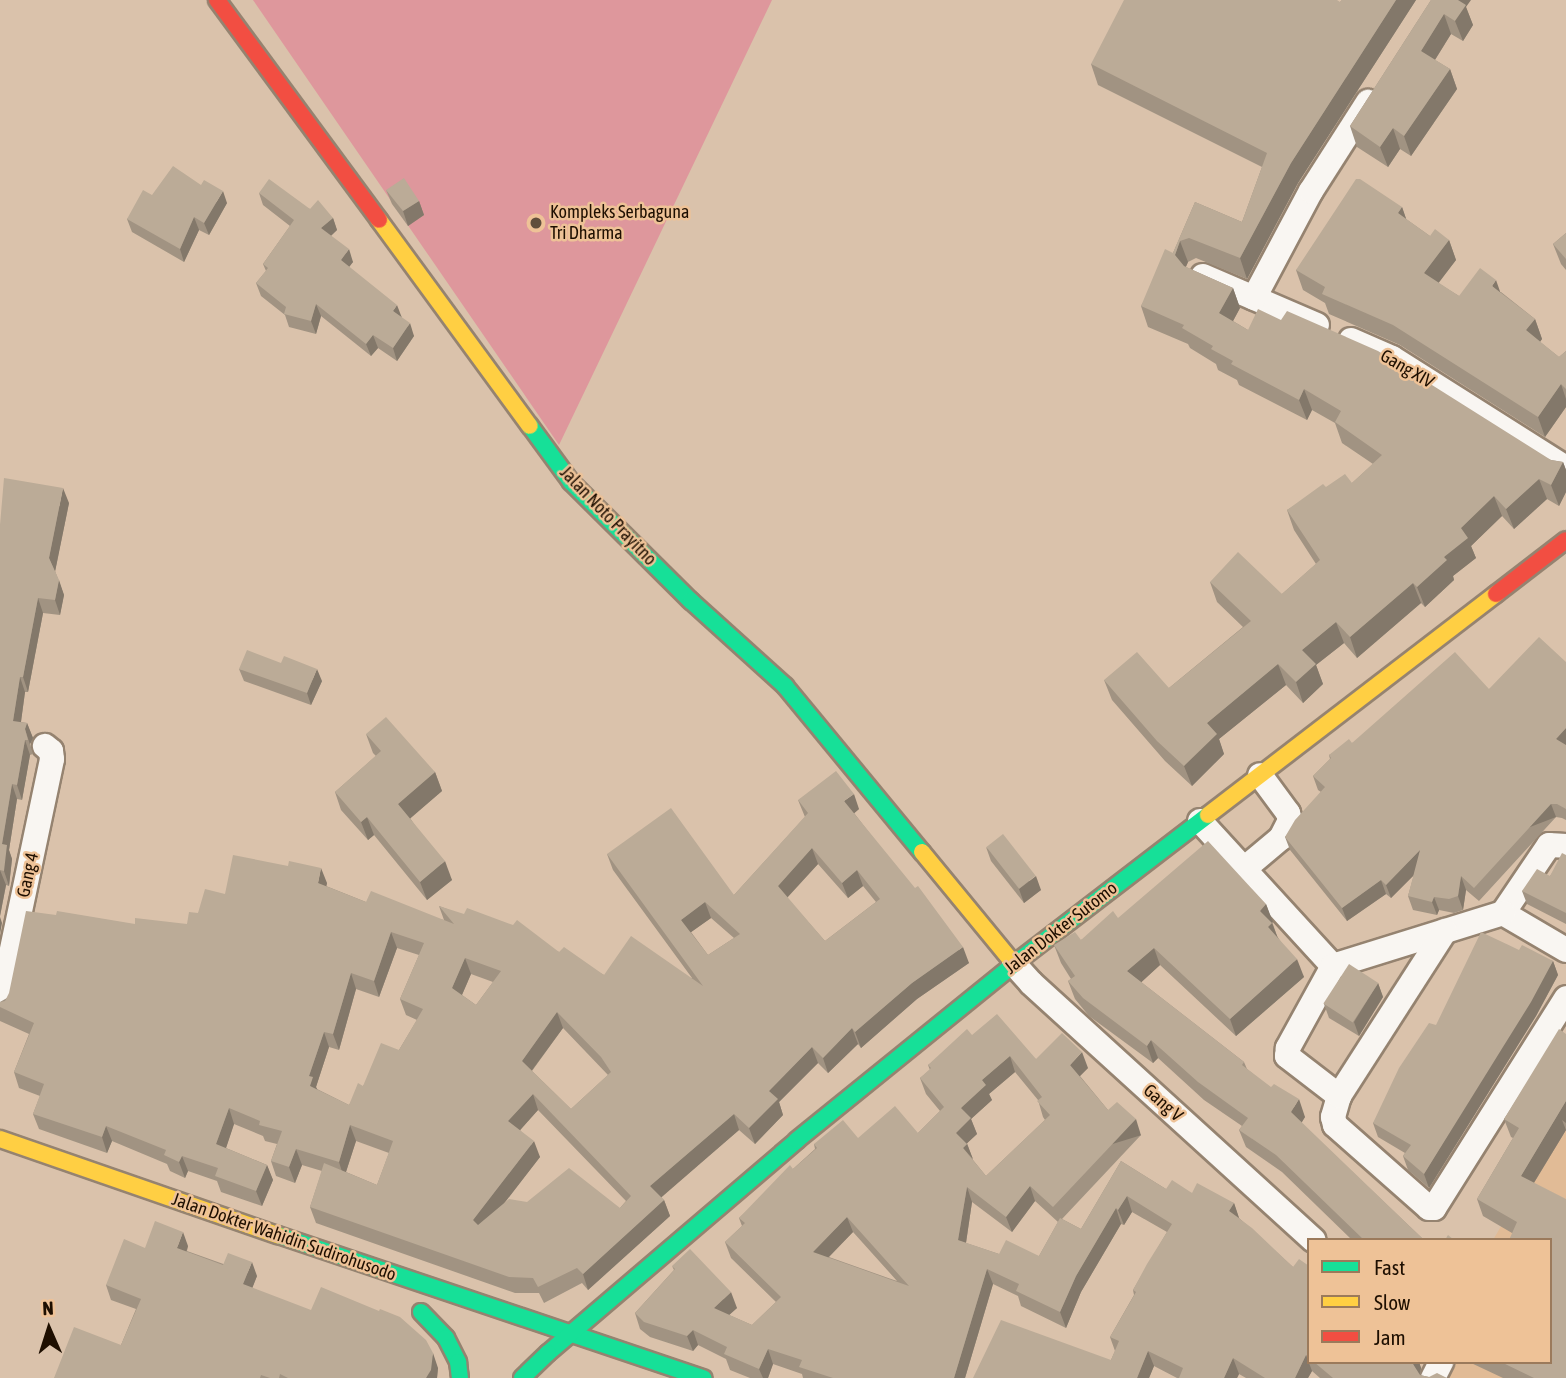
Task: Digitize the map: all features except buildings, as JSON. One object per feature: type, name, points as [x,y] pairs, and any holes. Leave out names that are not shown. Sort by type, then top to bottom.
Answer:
[{"type":"main road","name":"Jalan Noto Prayitno","points":[[216,0],[571,482],[691,601],[785,686],[1014,964]]},
{"type":"main road","name":"Jalan Dokter Sutomo","points":[[522,1378],[569,1334],[797,1140],[1014,964],[1566,540]]},
{"type":"main road","name":"Jalan Dokter Wahidin Sudirohusodo","points":[[0,1139],[704,1378]]},
{"type":"main road","points":[[459,1324],[415,1309],[446,1338],[458,1362],[460,1378]]},
{"type":"street","points":[[1254,298],[1311,191],[1383,79]]},
{"type":"street","name":"Gang XIV","points":[[1197,273],[1392,358],[1566,468]]},
{"type":"street","name":"Gang 4","points":[[0,1006],[52,759],[51,751],[46,746]]},
{"type":"street","points":[[1244,869],[1281,838],[1290,820],[1288,813],[1260,775]]},
{"type":"street","points":[[1200,821],[1333,965]]},
{"type":"street","points":[[1339,1096],[1291,1061],[1287,1053],[1333,965],[1503,912],[1549,845],[1566,846]]},
{"type":"street","points":[[1503,912],[1566,950]]},
{"type":"street","points":[[1445,931],[1339,1096],[1333,1117],[1335,1125],[1429,1208],[1435,1208],[1566,998]]},
{"type":"street","name":"Gang V","points":[[1014,964],[1031,984],[1311,1238]]},
{"type":"shaded area","name":"Kompleks Serbaguna Tri Dharma","points":[[253,0],[772,0],[559,445]]},
{"type":"shaded area","points":[[1566,1115],[1566,1378],[1418,1378],[1424,1364],[1552,1364],[1552,1238],[1494,1238]]},
{"type":"traffic: fast","points":[[530,426],[571,482],[691,601],[785,686],[922,852]]},
{"type":"traffic: fast","points":[[548,1353],[797,1140],[1014,964],[1208,815]]},
{"type":"traffic: fast","points":[[278,1235],[704,1378]]},
{"type":"traffic: fast","points":[[421,1312],[446,1338],[458,1362],[460,1378]]},
{"type":"traffic: fast","points":[[522,1378],[548,1353]]},
{"type":"traffic: slow","points":[[379,220],[530,426]]},
{"type":"traffic: slow","points":[[1208,815],[1496,594]]},
{"type":"traffic: slow","points":[[922,852],[1014,964]]},
{"type":"traffic: slow","points":[[0,1139],[278,1235]]},
{"type":"traffic: jam","points":[[217,0],[379,220]]},
{"type":"traffic: jam","points":[[1496,594],[1566,540]]},
{"type":"place","name":"Kompleks Serbaguna Tri Dharma","points":[[536,223]]}]
